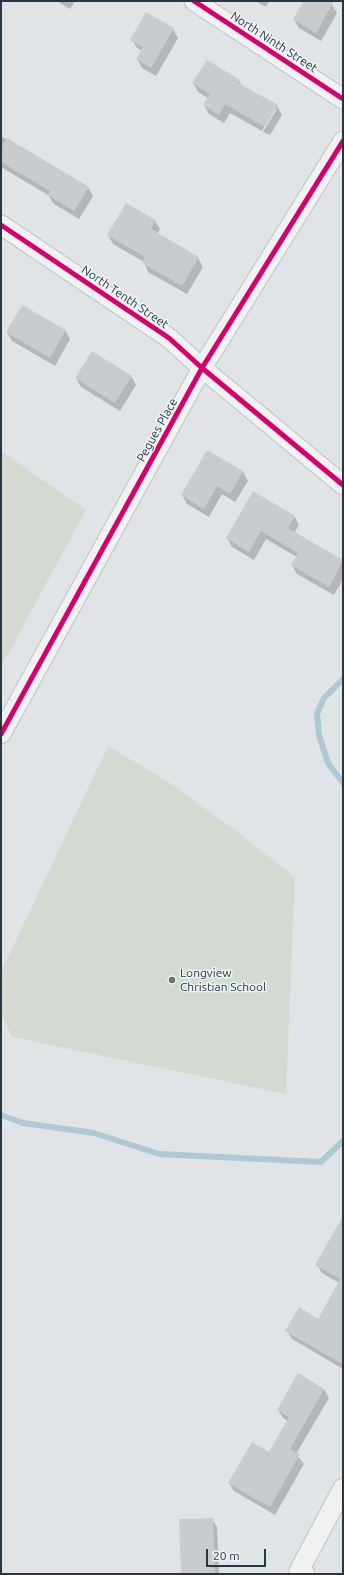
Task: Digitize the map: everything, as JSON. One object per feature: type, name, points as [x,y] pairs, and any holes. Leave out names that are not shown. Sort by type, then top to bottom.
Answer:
[{"type":"street","name":"North Ninth Street","points":[[194,1],[343,100]]},
{"type":"street","name":"Pegues Place","points":[[1,734],[202,368],[343,141]]},
{"type":"street","name":"North Tenth Street","points":[[1,226],[169,338],[202,368],[343,485]]},
{"type":"street","points":[[302,1572],[343,1488]]},
{"type":"shaded area","points":[[1,451],[86,510],[1,667]]},
{"type":"shaded area","points":[[108,746],[167,781],[231,827],[295,877],[286,1094],[12,1037],[1,1013],[1,972]]},
{"type":"building","points":[[304,1],[334,1],[316,33],[293,19]]},
{"type":"building","points":[[146,12],[174,28],[151,68],[136,59],[143,47],[130,40]]},
{"type":"building","points":[[207,60],[240,80],[238,83],[278,105],[265,127],[225,104],[219,115],[203,105],[210,94],[192,83]]},
{"type":"building","points":[[7,138],[89,187],[74,211],[48,195],[50,191],[1,162],[1,148]]},
{"type":"building","points":[[126,203],[156,220],[151,229],[199,257],[182,286],[142,263],[145,257],[107,235]]},
{"type":"building","points":[[22,305],[66,330],[50,358],[6,332]]},
{"type":"building","points":[[92,351],[132,376],[115,403],[75,378]]},
{"type":"building","points":[[207,450],[243,471],[230,494],[217,486],[204,509],[181,495]]},
{"type":"building","points":[[253,491],[295,516],[288,528],[343,560],[329,587],[291,565],[298,553],[261,531],[249,552],[226,538]]},
{"type":"building","points":[[343,1216],[343,1364],[285,1331],[299,1307],[318,1319],[340,1279],[315,1265]]},
{"type":"building","points":[[298,1373],[324,1389],[290,1449],[300,1454],[270,1507],[228,1483],[252,1442],[269,1452],[289,1417],[277,1410]]},
{"type":"building","points":[[213,1518],[215,1574],[181,1574],[179,1519]]},
{"type":"waterway","points":[[343,679],[324,698],[317,714],[319,735],[328,763],[343,783]]},
{"type":"waterway","points":[[1,1115],[23,1123],[94,1133],[159,1154],[321,1162],[343,1141]]},
{"type":"cycle path","points":[[194,1],[343,99]]},
{"type":"cycle path","points":[[1,734],[202,368],[343,141]]},
{"type":"cycle path","points":[[1,225],[169,338],[202,368],[343,485]]},
{"type":"place","name":"Longview Christian School","points":[[172,980]]}]
